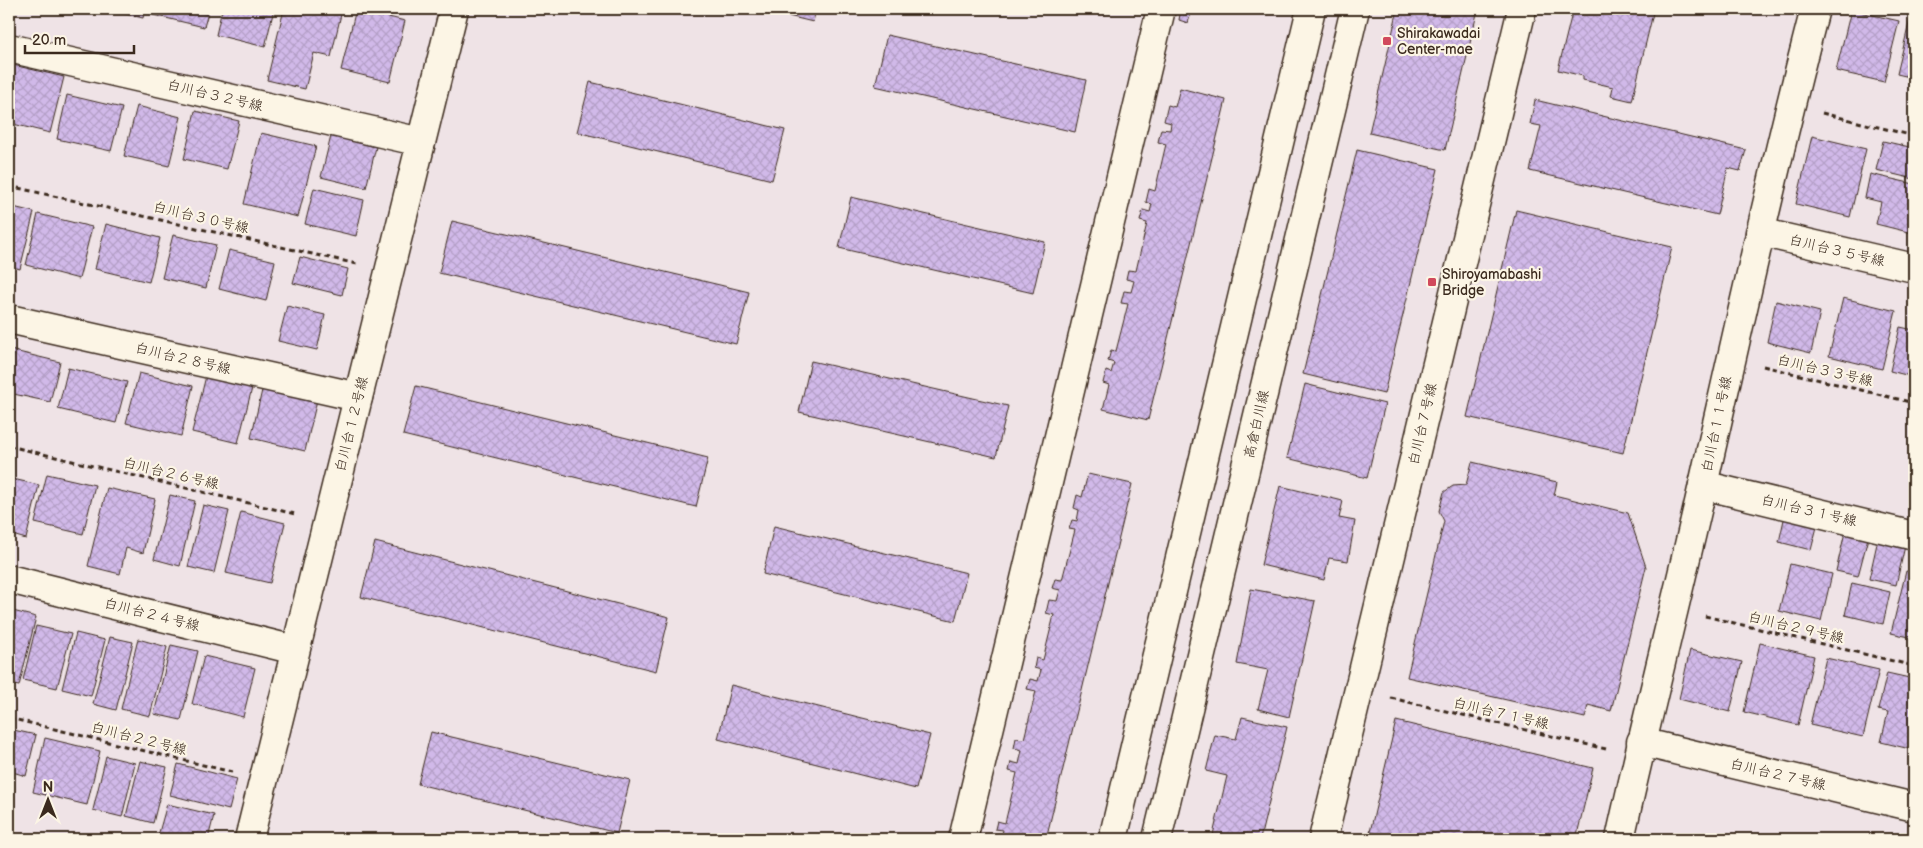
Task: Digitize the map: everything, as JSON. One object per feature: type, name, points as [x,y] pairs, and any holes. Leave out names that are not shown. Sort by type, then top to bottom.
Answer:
[{"type":"street","name":"白川台１２号線","points":[[249,839],[454,9]]},
{"type":"street","points":[[963,839],[1161,9]]},
{"type":"street","points":[[1113,839],[1311,9]]},
{"type":"street","name":"高倉白川線","points":[[1157,839],[1355,9]]},
{"type":"street","name":"白川台７号線","points":[[1323,839],[1522,9]]},
{"type":"street","name":"白川台１１号線","points":[[1620,839],[1639,749],[1703,485],[1730,359],[1790,105],[1815,9]]},
{"type":"street","name":"白川台３２号線","points":[[9,48],[421,142]]},
{"type":"street","name":"白川台３５号線","points":[[1760,232],[1914,268]]},
{"type":"street","name":"白川台２８号線","points":[[9,319],[358,397]]},
{"type":"street","name":"白川台３１号線","points":[[1703,485],[1914,536]]},
{"type":"street","name":"白川台２４号線","points":[[9,579],[295,650]]},
{"type":"street","name":"白川台２７号線","points":[[1639,749],[1914,807]]},
{"type":"path","points":[[1790,105],[1914,136]]},
{"type":"path","name":"白川台３０号線","points":[[9,186],[389,271]]},
{"type":"path","name":"白川台３３号線","points":[[1730,359],[1914,402]]},
{"type":"path","name":"白川台２６号線","points":[[9,446],[327,522]]},
{"type":"path","name":"白川台２９号線","points":[[1673,609],[1914,666]]},
{"type":"path","name":"白川台７１号線","points":[[1359,690],[1639,749]]},
{"type":"path","name":"白川台２２号線","points":[[9,718],[264,780]]},
{"type":"building","points":[[104,9],[145,9],[143,18]]},
{"type":"building","points":[[154,9],[209,9],[204,27],[153,15]]},
{"type":"building","points":[[222,9],[274,9],[265,47],[216,35]]},
{"type":"building","points":[[284,9],[342,10],[331,57],[314,53],[305,89],[267,80]]},
{"type":"building","points":[[356,9],[405,21],[390,82],[341,70]]},
{"type":"building","points":[[759,9],[816,9],[813,22]]},
{"type":"building","points":[[1181,9],[1192,9],[1188,23],[1179,20]]},
{"type":"building","points":[[1398,9],[1478,9],[1445,150],[1369,133]]},
{"type":"building","points":[[1573,9],[1654,9],[1632,101],[1611,96],[1613,87],[1583,80],[1583,76],[1558,70]]},
{"type":"building","points":[[1851,10],[1899,21],[1884,82],[1836,71]]},
{"type":"building","points":[[1910,19],[1914,20],[1914,78],[1897,74]]},
{"type":"building","points":[[887,35],[1086,80],[1075,132],[875,86]]},
{"type":"building","points":[[9,64],[64,77],[50,133],[9,123]]},
{"type":"building","points":[[590,82],[785,130],[772,180],[577,132]]},
{"type":"building","points":[[1180,88],[1226,100],[1148,420],[1103,409],[1109,385],[1103,383],[1106,371],[1111,373],[1114,363],[1108,361],[1111,350],[1116,351],[1128,304],[1121,303],[1124,291],[1131,292],[1134,281],[1126,279],[1128,270],[1136,271],[1147,223],[1140,221],[1143,210],[1150,212],[1152,204],[1146,202],[1149,189],[1155,191],[1166,144],[1158,142],[1161,129],[1170,130],[1171,123],[1164,121],[1168,105],[1175,107]]},
{"type":"building","points":[[67,95],[122,108],[111,151],[57,139]]},
{"type":"building","points":[[1535,100],[1746,150],[1740,171],[1728,168],[1717,215],[1530,171],[1541,126],[1530,124]]},
{"type":"building","points":[[137,106],[181,117],[169,166],[124,156]]},
{"type":"building","points":[[195,111],[239,121],[227,169],[184,159]]},
{"type":"building","points":[[261,133],[316,146],[298,217],[244,204]]},
{"type":"building","points":[[331,136],[376,147],[366,188],[321,177]]},
{"type":"building","points":[[1812,136],[1866,149],[1850,217],[1796,204]]},
{"type":"building","points":[[1883,141],[1914,148],[1914,179],[1876,170]]},
{"type":"building","points":[[1357,150],[1438,169],[1384,394],[1303,374]]},
{"type":"building","points":[[1870,174],[1914,184],[1914,223],[1912,233],[1876,224],[1881,202],[1865,198]]},
{"type":"building","points":[[314,188],[364,200],[356,236],[305,224]]},
{"type":"building","points":[[851,197],[1045,242],[1033,293],[839,248]]},
{"type":"building","points":[[9,206],[34,212],[20,269],[9,266]]},
{"type":"building","points":[[1516,210],[1672,247],[1623,453],[1467,417]]},
{"type":"building","points":[[38,214],[92,227],[79,279],[26,265]]},
{"type":"building","points":[[452,221],[749,292],[736,344],[439,273]]},
{"type":"building","points":[[106,224],[160,238],[149,282],[95,269]]},
{"type":"building","points":[[173,235],[216,245],[206,288],[162,278]]},
{"type":"building","points":[[229,250],[275,261],[266,301],[219,289]]},
{"type":"building","points":[[300,257],[348,269],[342,295],[293,283]]},
{"type":"building","points":[[1843,298],[1896,311],[1882,369],[1829,356]]},
{"type":"building","points":[[1776,301],[1820,312],[1811,353],[1767,342]]},
{"type":"building","points":[[287,306],[325,315],[317,350],[278,341]]},
{"type":"building","points":[[1900,327],[1914,330],[1914,377],[1890,371]]},
{"type":"building","points":[[10,350],[60,362],[50,402],[9,393]]},
{"type":"building","points":[[811,361],[1008,406],[996,457],[799,412]]},
{"type":"building","points":[[68,368],[127,382],[116,423],[58,409]]},
{"type":"building","points":[[139,373],[193,386],[181,436],[126,423]]},
{"type":"building","points":[[206,376],[252,388],[238,443],[192,432]]},
{"type":"building","points":[[1305,384],[1385,404],[1367,478],[1287,458]]},
{"type":"building","points":[[263,386],[317,400],[305,451],[251,438]]},
{"type":"building","points":[[416,386],[708,458],[696,507],[403,435]]},
{"type":"building","points":[[1472,462],[1557,482],[1554,495],[1628,513],[1646,567],[1611,711],[1588,705],[1585,718],[1407,677],[1444,521],[1439,511],[1444,492],[1453,486],[1466,485]]},
{"type":"building","points":[[47,474],[95,485],[83,534],[35,523]]},
{"type":"building","points":[[1088,474],[1132,484],[1046,839],[1001,839],[1003,830],[995,829],[997,821],[1005,823],[1017,773],[1009,771],[1011,762],[1019,764],[1022,750],[1014,748],[1016,738],[1024,739],[1036,691],[1027,689],[1030,679],[1038,681],[1041,670],[1034,668],[1036,658],[1043,660],[1054,615],[1046,613],[1049,600],[1057,601],[1060,590],[1052,588],[1055,579],[1062,580],[1075,530],[1069,529],[1072,520],[1077,521],[1079,510],[1074,508],[1077,495],[1082,497]]},
{"type":"building","points":[[13,479],[39,485],[26,539],[9,534],[9,486],[11,486]]},
{"type":"building","points":[[1280,486],[1343,501],[1339,518],[1355,521],[1348,561],[1329,558],[1324,580],[1261,565]]},
{"type":"building","points":[[107,488],[155,499],[143,553],[126,548],[120,574],[88,566]]},
{"type":"building","points":[[170,495],[195,501],[180,566],[154,559]]},
{"type":"building","points":[[203,505],[229,511],[214,573],[188,567]]},
{"type":"building","points":[[241,512],[285,523],[270,583],[226,573]]},
{"type":"building","points":[[1785,515],[1818,523],[1811,550],[1779,542]]},
{"type":"building","points":[[774,526],[967,573],[955,621],[763,574]]},
{"type":"building","points":[[1845,532],[1868,538],[1858,576],[1836,571]]},
{"type":"building","points":[[1878,539],[1905,546],[1896,585],[1869,579]]},
{"type":"building","points":[[375,542],[669,617],[656,671],[361,597]]},
{"type":"building","points":[[1790,564],[1832,574],[1821,621],[1779,611]]},
{"type":"building","points":[[1906,571],[1914,573],[1914,638],[1891,633]]},
{"type":"building","points":[[1852,583],[1890,592],[1883,624],[1845,615]]},
{"type":"building","points":[[1251,589],[1315,601],[1289,717],[1258,709],[1268,670],[1237,664]]},
{"type":"building","points":[[9,610],[36,617],[19,686],[9,684]]},
{"type":"building","points":[[36,626],[71,634],[57,688],[23,680]]},
{"type":"building","points":[[76,633],[105,640],[91,696],[62,689]]},
{"type":"building","points":[[110,637],[133,642],[116,710],[93,704]]},
{"type":"building","points":[[138,639],[167,647],[150,716],[121,709]]},
{"type":"building","points":[[1760,643],[1814,656],[1798,725],[1744,712]]},
{"type":"building","points":[[171,645],[198,651],[181,720],[154,714]]},
{"type":"building","points":[[1690,650],[1742,662],[1730,712],[1679,699]]},
{"type":"building","points":[[204,656],[255,668],[243,717],[192,704]]},
{"type":"building","points":[[1826,658],[1879,670],[1863,737],[1810,725]]},
{"type":"building","points":[[1887,673],[1914,679],[1914,750],[1881,742],[1888,712],[1878,710]]},
{"type":"building","points":[[731,685],[930,735],[916,789],[718,739]]},
{"type":"building","points":[[1242,717],[1287,727],[1260,839],[1212,839],[1227,776],[1206,771],[1215,735],[1236,739]]},
{"type":"building","points":[[1396,721],[1593,768],[1576,839],[1402,839],[1370,832]]},
{"type":"building","points":[[9,729],[36,735],[26,776],[9,771]]},
{"type":"building","points":[[431,732],[630,780],[617,833],[418,784]]},
{"type":"building","points":[[45,738],[100,751],[87,805],[33,792]]},
{"type":"building","points":[[106,756],[135,763],[122,817],[93,810]]},
{"type":"building","points":[[140,761],[167,767],[153,823],[126,816]]},
{"type":"building","points":[[178,764],[237,779],[229,810],[170,795]]},
{"type":"building","points":[[167,804],[214,815],[208,839],[170,839],[158,836]]},
{"type":"place","name":"Shirakawadai Center-mae","points":[[1387,41]]},
{"type":"place","name":"Shiroyamabashi Bridge","points":[[1432,282]]}]
